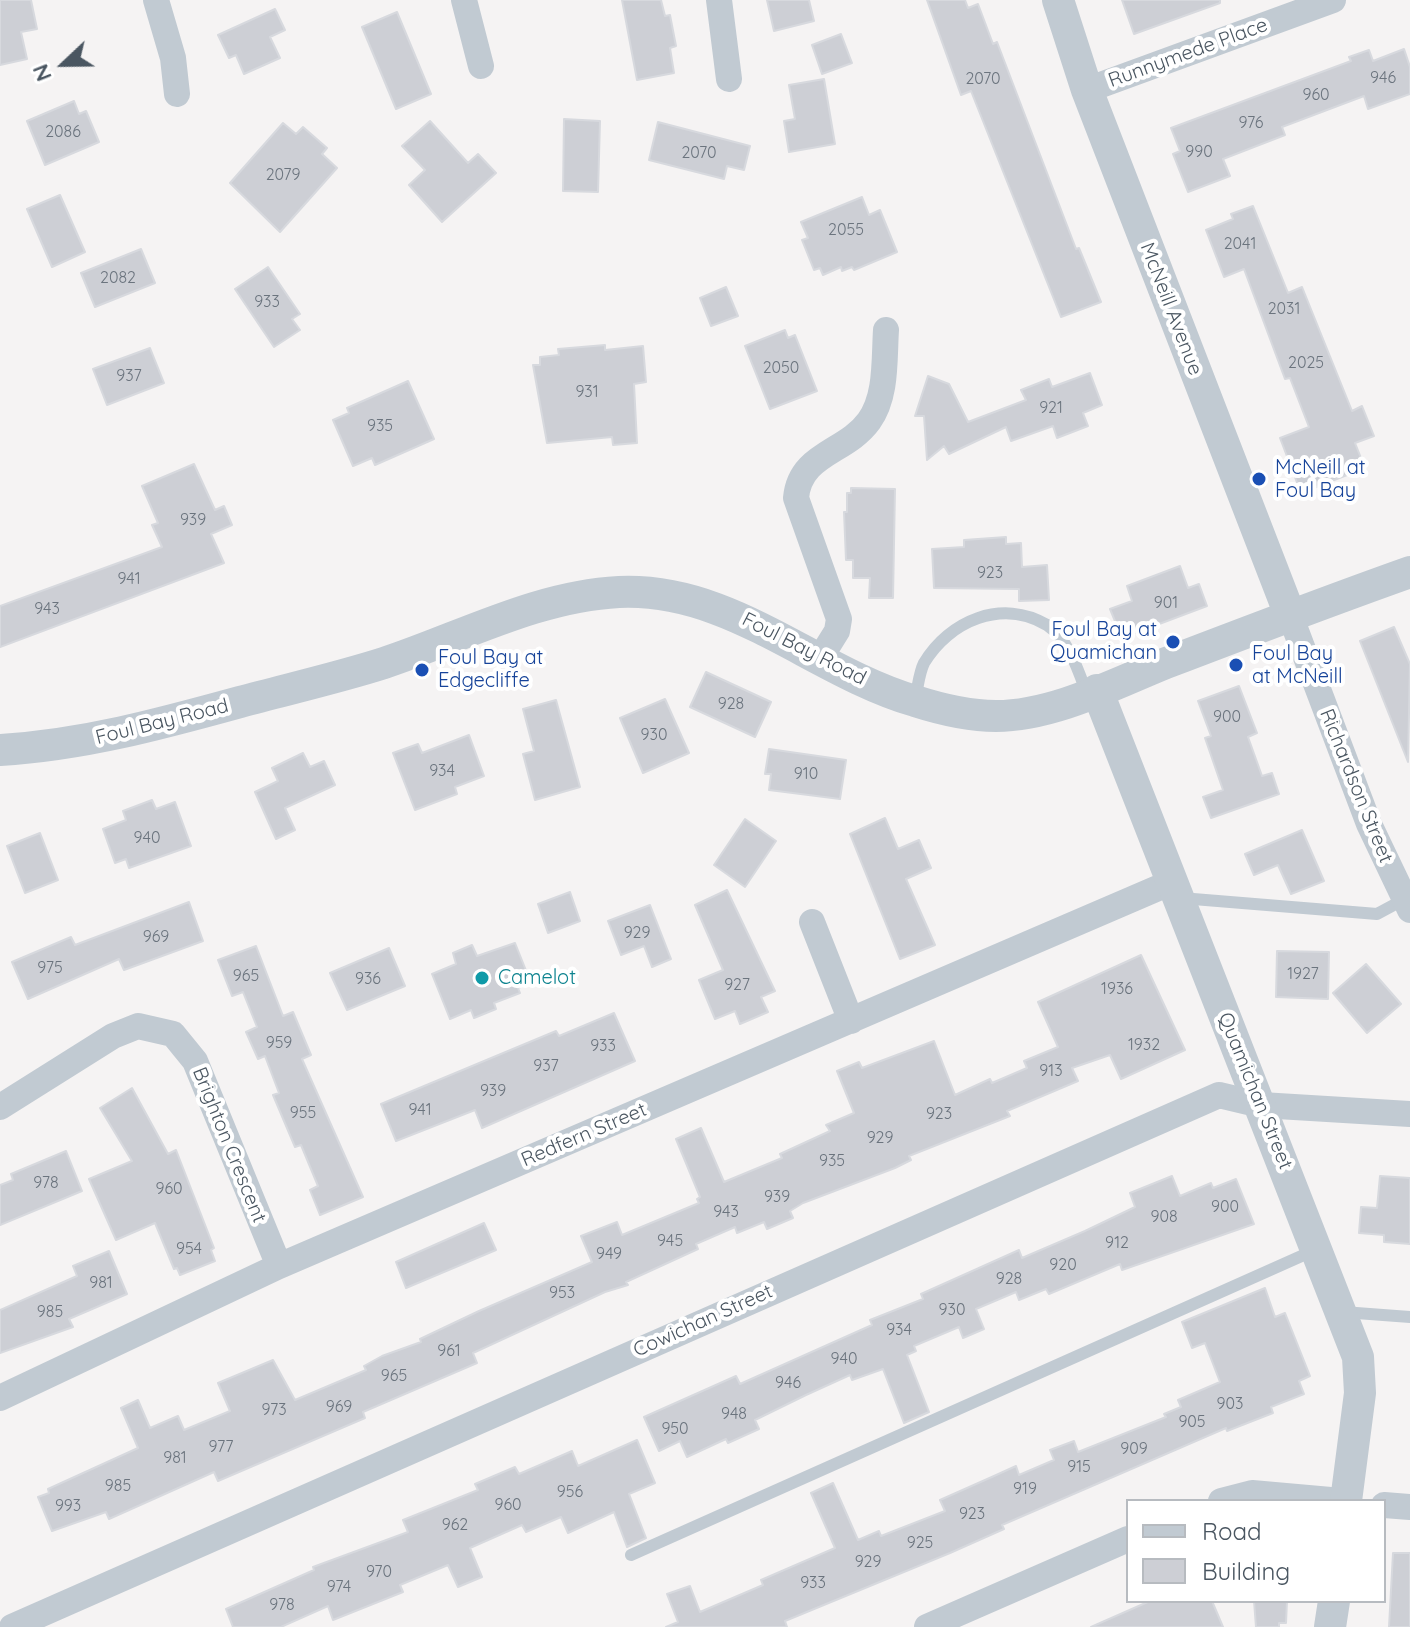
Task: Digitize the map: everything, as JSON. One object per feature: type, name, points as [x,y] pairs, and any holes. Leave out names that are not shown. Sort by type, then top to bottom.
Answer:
[{"type":"street","points":[[156,0],[173,58],[177,94]]},
{"type":"street","points":[[464,0],[481,66]]},
{"type":"street","points":[[719,0],[729,79]]},
{"type":"street","name":"McNeill Avenue","points":[[1058,0],[1087,90],[1290,615]]},
{"type":"street","name":"Runnymede Place","points":[[1087,90],[1333,0]]},
{"type":"street","points":[[819,660],[837,631],[839,619],[796,498],[797,484],[809,465],[852,437],[870,420],[882,388],[886,330]]},
{"type":"street","name":"Foul Bay Road","points":[[0,750],[77,743],[135,730],[384,663],[530,611],[585,596],[620,592],[669,595],[733,613],[819,660],[915,701],[998,716],[1092,692],[1410,572]]},
{"type":"street","name":"Richardson Street","points":[[1290,615],[1406,905]]},
{"type":"street","name":"Quamichan Street","points":[[1092,692],[1175,890],[1318,1248],[1358,1357],[1360,1393],[1344,1499]]},
{"type":"street","name":"Redfern Street","points":[[0,1398],[279,1266],[851,1021],[1175,890]]},
{"type":"street","points":[[812,922],[851,1021]]},
{"type":"street","name":"Brighton Crescent","points":[[0,1107],[113,1036],[138,1026],[173,1034],[195,1061],[279,1266]]},
{"type":"street","name":"Cowichan Street","points":[[12,1627],[1189,1106],[1219,1095],[1261,1105],[1410,1114]]},
{"type":"street","points":[[1229,1499],[1252,1493],[1321,1499]]},
{"type":"street","points":[[1386,1505],[1410,1507]]},
{"type":"street","points":[[927,1627],[1126,1540]]},
{"type":"street","points":[[1330,1627],[1334,1603]]},
{"type":"lane","points":[[915,701],[922,666],[931,654],[954,629],[969,619],[988,614],[1025,617],[1047,626],[1070,652],[1092,692]]},
{"type":"lane","points":[[1175,890],[1377,914],[1406,905]]},
{"type":"lane","points":[[631,1555],[1318,1248]]},
{"type":"lane","points":[[1343,1312],[1410,1317]]},
{"type":"building","points":[[0,0],[31,0],[37,29],[21,32],[27,59],[0,65]]},
{"type":"building","points":[[622,0],[661,0],[665,16],[670,15],[676,46],[670,48],[674,73],[637,80]]},
{"type":"building","points":[[767,0],[809,0],[814,21],[774,31]]},
{"type":"building","points":[[927,0],[965,0],[968,8],[978,4],[993,44],[997,42],[1076,249],[1079,248],[1101,302],[1061,317],[971,91],[961,95]]},
{"type":"building","points":[[1122,0],[1220,0],[1220,3],[1134,34]]},
{"type":"building","points":[[275,9],[285,30],[270,37],[280,58],[244,74],[236,55],[229,58],[218,35]]},
{"type":"building","points":[[397,12],[431,94],[396,109],[362,27]]},
{"type":"building","points":[[841,34],[852,63],[822,74],[812,45]]},
{"type":"building","points":[[1404,49],[1410,67],[1410,94],[1368,109],[1364,96],[1282,127],[1285,135],[1223,159],[1230,176],[1188,192],[1173,154],[1180,151],[1171,128],[1351,61],[1349,57],[1369,50],[1373,61]]},
{"type":"building","points":[[824,79],[835,144],[789,152],[784,121],[795,119],[789,85]]},
{"type":"building","points":[[74,101],[79,114],[86,111],[99,142],[45,165],[27,121]]},
{"type":"building","points":[[564,119],[600,121],[598,192],[563,191]]},
{"type":"building","points":[[430,121],[468,163],[478,154],[496,173],[442,222],[409,185],[425,170],[402,146]]},
{"type":"building","points":[[658,122],[750,146],[744,170],[727,166],[724,179],[649,160]]},
{"type":"building","points":[[283,123],[296,134],[303,127],[327,148],[322,154],[337,168],[280,232],[230,183]]},
{"type":"building","points":[[60,195],[85,252],[52,267],[27,209]]},
{"type":"building","points":[[862,197],[869,215],[880,210],[897,252],[854,270],[852,267],[842,271],[841,267],[823,275],[820,268],[814,270],[802,240],[808,238],[801,222]]},
{"type":"building","points":[[1253,206],[1288,293],[1302,287],[1352,411],[1362,406],[1374,436],[1355,443],[1365,468],[1301,493],[1280,438],[1309,427],[1290,378],[1285,379],[1244,269],[1224,277],[1206,230],[1233,219],[1231,214]]},
{"type":"building","points":[[141,249],[155,283],[95,307],[81,273]]},
{"type":"building","points":[[268,267],[300,314],[292,319],[300,330],[274,347],[235,289]]},
{"type":"building","points":[[726,287],[738,316],[711,326],[700,298]]},
{"type":"building","points":[[785,330],[788,338],[795,335],[817,391],[770,409],[745,346]]},
{"type":"building","points":[[605,345],[605,350],[643,346],[646,382],[634,384],[637,443],[613,445],[612,437],[547,443],[533,365],[540,365],[540,357],[559,355],[558,349]]},
{"type":"building","points":[[150,348],[164,383],[107,405],[93,369]]},
{"type":"building","points":[[1090,373],[1102,405],[1083,413],[1088,426],[1057,438],[1053,426],[1011,441],[1006,427],[949,454],[944,446],[927,460],[924,416],[915,416],[928,376],[949,384],[968,422],[1026,400],[1021,390],[1049,379],[1052,387]]},
{"type":"building","points":[[408,381],[434,439],[375,465],[372,458],[353,466],[333,420],[349,413],[347,408]]},
{"type":"building","points":[[194,464],[215,510],[224,506],[232,525],[211,534],[224,563],[0,647],[0,606],[162,547],[152,525],[158,523],[142,486]]},
{"type":"building","points":[[851,488],[895,489],[893,598],[869,598],[870,578],[853,578],[853,560],[846,560],[844,512],[847,512],[847,493],[851,493]]},
{"type":"building","points":[[1006,537],[1006,544],[1021,543],[1022,567],[1047,565],[1049,600],[1019,601],[1019,589],[934,588],[932,549],[964,547],[964,540]]},
{"type":"building","points":[[1180,566],[1188,588],[1199,584],[1207,606],[1122,638],[1110,609],[1132,601],[1127,586]]},
{"type":"building","points":[[1394,627],[1410,664],[1408,762],[1360,641]]},
{"type":"building","points":[[706,672],[771,702],[755,737],[690,707]]},
{"type":"building","points":[[1239,686],[1257,733],[1248,737],[1262,776],[1272,773],[1279,794],[1211,818],[1203,797],[1223,790],[1205,738],[1211,736],[1198,701]]},
{"type":"building","points":[[665,699],[689,753],[643,773],[620,718]]},
{"type":"building","points":[[556,700],[580,787],[535,800],[523,754],[534,751],[523,709]]},
{"type":"building","points":[[469,735],[484,776],[455,787],[457,794],[415,810],[393,753],[418,744],[422,753]]},
{"type":"building","points":[[769,749],[846,760],[840,799],[769,790],[771,774],[765,774]]},
{"type":"building","points":[[303,753],[310,767],[324,761],[335,785],[285,808],[295,830],[276,839],[255,792],[278,781],[272,768]]},
{"type":"building","points":[[152,800],[156,809],[175,802],[191,846],[129,868],[126,859],[115,863],[103,829],[126,820],[123,811]]},
{"type":"building","points":[[885,818],[898,849],[919,840],[931,868],[906,879],[935,945],[900,959],[850,834]]},
{"type":"building","points":[[745,819],[776,841],[745,887],[714,865]]},
{"type":"building","points":[[1302,830],[1324,881],[1291,894],[1278,865],[1254,875],[1245,854]]},
{"type":"building","points":[[40,833],[58,880],[25,893],[7,846]]},
{"type":"building","points":[[727,890],[775,991],[761,997],[768,1012],[740,1024],[735,1011],[715,1019],[699,980],[723,970],[695,905]]},
{"type":"building","points":[[570,892],[580,921],[548,933],[538,904]]},
{"type":"building","points":[[189,902],[203,941],[124,970],[119,959],[28,999],[12,962],[71,937],[75,945]]},
{"type":"building","points":[[650,905],[671,959],[652,967],[644,946],[621,955],[608,921]]},
{"type":"building","name":"Camelot","points":[[515,943],[531,983],[518,988],[520,993],[494,1003],[496,1009],[474,1018],[471,1010],[450,1019],[432,974],[456,964],[453,953],[472,945],[477,956]]},
{"type":"building","points":[[256,946],[283,1016],[293,1012],[311,1055],[302,1059],[363,1197],[320,1215],[310,1190],[318,1186],[301,1145],[295,1147],[273,1095],[279,1093],[265,1056],[258,1059],[246,1032],[257,1027],[243,992],[232,996],[218,960]]},
{"type":"building","points":[[389,948],[405,986],[347,1010],[330,973]]},
{"type":"building","points":[[1277,951],[1329,952],[1328,999],[1276,997]]},
{"type":"building","points":[[1141,955],[1185,1050],[1121,1079],[1110,1055],[1072,1068],[1078,1081],[1007,1111],[1010,1116],[909,1156],[911,1160],[895,1168],[803,1203],[790,1211],[793,1218],[767,1229],[764,1222],[737,1233],[735,1227],[696,1244],[698,1249],[626,1282],[628,1285],[605,1292],[473,1353],[477,1363],[363,1412],[365,1418],[218,1481],[214,1472],[109,1519],[106,1512],[52,1531],[38,1497],[49,1493],[48,1489],[138,1448],[121,1408],[138,1400],[150,1428],[178,1416],[184,1430],[230,1411],[218,1383],[273,1360],[295,1400],[366,1370],[364,1366],[382,1356],[421,1342],[420,1339],[479,1311],[592,1262],[581,1236],[617,1222],[622,1235],[699,1203],[697,1199],[700,1197],[676,1139],[701,1128],[724,1182],[782,1158],[780,1154],[830,1131],[826,1125],[854,1113],[837,1071],[859,1062],[862,1068],[934,1041],[955,1095],[990,1079],[992,1083],[1027,1068],[1024,1061],[1058,1047],[1038,1002]]},
{"type":"building","points":[[1366,964],[1401,1004],[1367,1033],[1333,993]]},
{"type":"building","points":[[614,1013],[635,1061],[482,1128],[475,1110],[396,1141],[381,1104],[556,1031],[559,1036]]},
{"type":"building","points":[[132,1088],[168,1154],[176,1150],[214,1248],[211,1250],[215,1261],[180,1275],[177,1268],[174,1269],[155,1223],[116,1240],[89,1179],[132,1161],[100,1108]]},
{"type":"building","points":[[66,1151],[82,1191],[0,1225],[0,1185],[13,1180],[11,1174]]},
{"type":"building","points":[[1172,1176],[1180,1196],[1211,1183],[1213,1188],[1236,1179],[1254,1224],[1122,1270],[1120,1264],[1049,1294],[1046,1289],[1019,1300],[1016,1292],[976,1309],[984,1329],[963,1338],[959,1327],[914,1346],[916,1351],[907,1355],[929,1412],[904,1423],[883,1369],[852,1380],[850,1375],[806,1395],[755,1420],[759,1429],[728,1443],[726,1439],[687,1457],[680,1441],[659,1451],[644,1417],[736,1376],[740,1384],[872,1325],[870,1320],[923,1299],[921,1294],[1019,1250],[1022,1258],[1085,1231],[1135,1207],[1130,1193]]},
{"type":"building","points":[[1380,1176],[1410,1178],[1410,1244],[1384,1242],[1384,1235],[1359,1233],[1361,1207],[1377,1208]]},
{"type":"building","points":[[484,1223],[496,1250],[406,1288],[396,1262]]},
{"type":"building","points":[[109,1251],[127,1294],[69,1319],[73,1327],[0,1353],[0,1310],[77,1276],[73,1266]]},
{"type":"building","points":[[1265,1288],[1275,1317],[1285,1313],[1310,1376],[1299,1381],[1304,1394],[1271,1407],[1273,1413],[1227,1431],[1226,1428],[1002,1525],[1004,1529],[950,1553],[785,1621],[787,1627],[666,1627],[678,1622],[667,1594],[690,1586],[700,1612],[763,1585],[761,1580],[835,1548],[811,1493],[833,1483],[858,1540],[879,1531],[881,1536],[945,1511],[940,1500],[1016,1466],[1019,1475],[1054,1460],[1050,1450],[1074,1441],[1078,1452],[1166,1417],[1164,1414],[1181,1407],[1178,1400],[1220,1382],[1205,1343],[1192,1348],[1182,1322]]},
{"type":"building","points":[[637,1440],[655,1483],[629,1494],[646,1538],[627,1547],[614,1512],[568,1533],[561,1517],[526,1532],[522,1525],[470,1548],[482,1577],[458,1587],[448,1565],[400,1585],[403,1592],[333,1620],[328,1606],[281,1627],[233,1627],[226,1609],[314,1570],[313,1567],[408,1532],[403,1520],[478,1490],[475,1484],[515,1467],[519,1474],[572,1451],[578,1466]]},
{"type":"building","points":[[1393,1553],[1410,1553],[1410,1627],[1389,1627]]},
{"type":"building","points":[[1145,1603],[1213,1603],[1223,1627],[1091,1627]]},
{"type":"building","points":[[1254,1603],[1287,1603],[1286,1623],[1279,1623],[1279,1627],[1256,1627]]},
{"type":"place","name":"McNeill at Foul Bay","points":[[1259,479]]},
{"type":"place","name":"Foul Bay at Quamichan","points":[[1173,642]]},
{"type":"place","name":"Foul Bay at McNeill","points":[[1236,665]]},
{"type":"place","name":"Foul Bay at Edgecliffe","points":[[422,670]]},
{"type":"place","name":"Camelot","points":[[482,978]]}]
